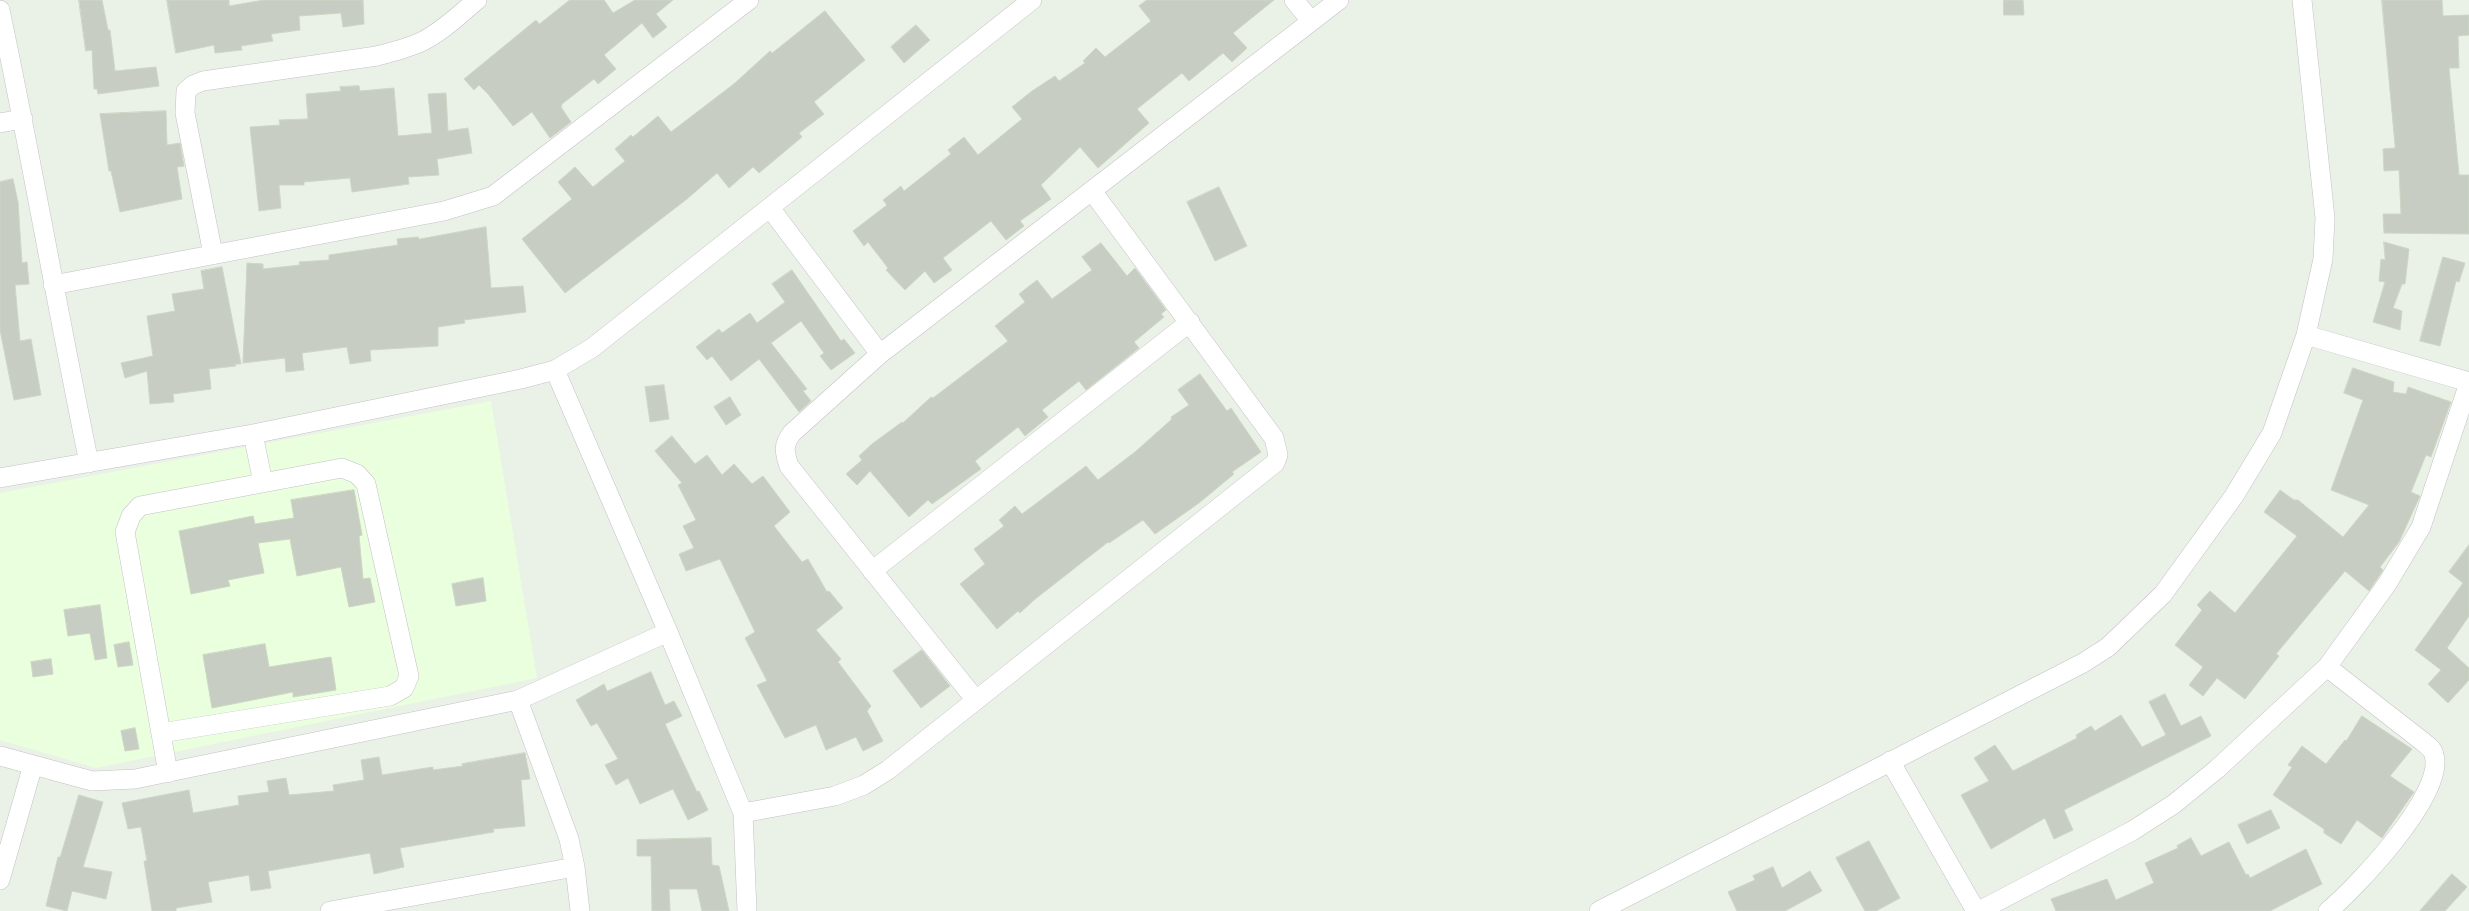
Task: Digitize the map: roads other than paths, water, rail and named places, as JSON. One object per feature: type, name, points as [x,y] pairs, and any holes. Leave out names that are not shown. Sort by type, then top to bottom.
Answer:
[{"type":"street","points":[[213,254],[185,113],[186,92],[203,81],[376,56],[403,48],[423,41],[440,31],[477,0]]},
{"type":"street","points":[[53,285],[444,211],[493,196],[749,0]]},
{"type":"street","points":[[0,478],[252,434],[521,379],[555,370],[592,348],[1032,0]]},
{"type":"street","points":[[1294,0],[1311,21]]},
{"type":"street","points":[[974,699],[789,466],[784,452],[785,443],[792,433],[880,354],[1339,0]]},
{"type":"street","points":[[1599,911],[2083,663],[2108,647],[2163,594],[2234,496],[2272,433],[2306,335],[2323,259],[2325,218],[2302,0]]},
{"type":"street","points":[[0,10],[23,119],[53,285],[89,463]]},
{"type":"street","points":[[0,123],[23,119]]},
{"type":"street","points":[[742,813],[835,796],[864,785],[888,770],[974,699],[1275,463],[1278,455],[1274,438],[1092,191]]},
{"type":"street","points":[[770,208],[880,354]]},
{"type":"street","points":[[872,571],[1190,322]]},
{"type":"street","points":[[1980,911],[2132,831],[2174,804],[2217,769],[2326,667],[2387,584],[2421,527],[2469,383],[2306,335]]},
{"type":"street","points":[[555,370],[668,632],[742,813],[747,911]]},
{"type":"street","points":[[252,434],[262,483]]},
{"type":"street","points":[[161,733],[390,696],[404,688],[409,676],[366,484],[357,474],[342,468],[140,506],[130,516],[125,532],[168,773]]},
{"type":"street","points":[[0,756],[92,781],[135,779],[168,773],[518,700],[668,632]]},
{"type":"street","points":[[2326,667],[2422,741],[2434,755],[2435,763],[2431,786],[2423,800],[2370,871],[2328,911]]},
{"type":"street","points":[[518,700],[545,769],[569,839],[575,867],[580,911]]},
{"type":"street","points":[[1890,761],[1976,911]]},
{"type":"street","points":[[0,880],[33,765]]},
{"type":"street","points":[[330,911],[575,867]]}]
